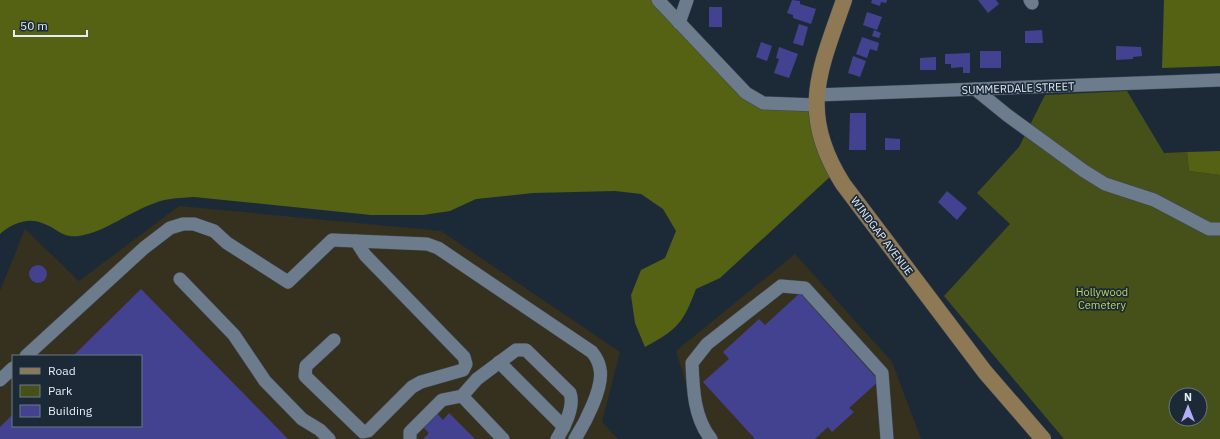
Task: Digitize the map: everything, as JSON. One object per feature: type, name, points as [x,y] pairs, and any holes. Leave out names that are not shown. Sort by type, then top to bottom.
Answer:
[{"type":"main road","name":"WINDGAP AVENUE","points":[[844,0],[820,70],[816,100],[821,137],[826,152],[843,184],[985,372],[1044,439]]},
{"type":"street","name":"SUMMERDALE STREET","points":[[658,0],[679,24],[746,93],[755,100],[763,103],[975,89],[1220,80]]},
{"type":"street","points":[[679,24],[687,0]]},
{"type":"street","points":[[975,89],[1007,115],[1084,171],[1105,184],[1154,200],[1209,229],[1220,229]]},
{"type":"street","points":[[27,355],[144,248],[170,228],[183,224],[205,227],[214,231],[238,250],[288,282],[330,241],[418,243],[438,248],[592,352],[598,360],[601,370],[600,380],[587,419],[575,439]]},
{"type":"street","points":[[334,340],[306,366],[305,376],[363,432],[368,430],[412,387],[421,382],[463,370],[466,364],[464,357],[365,256],[356,241]]},
{"type":"street","points":[[180,279],[234,335],[265,381],[302,419],[320,430],[329,439]]},
{"type":"street","points":[[711,439],[706,432],[694,401],[692,363],[707,344],[781,286],[805,288],[882,373],[887,439]]},
{"type":"street","points":[[410,439],[410,432],[442,400],[462,396],[477,379],[516,350],[526,350],[568,389],[572,398],[572,403],[564,427],[557,439]]},
{"type":"street","points":[[499,362],[564,427]]},
{"type":"street","points":[[0,380],[12,369]]},
{"type":"street","points":[[462,396],[503,439]]},
{"type":"shaded area","points":[[179,206],[441,231],[620,352],[602,422],[618,439],[0,439],[0,291],[25,229],[79,281]]},
{"type":"shaded area","points":[[795,254],[892,362],[921,439],[703,439],[676,351]]},
{"type":"green space","points":[[0,0],[654,0],[742,94],[813,108],[832,175],[720,278],[696,289],[683,318],[678,324],[665,335],[645,347],[635,323],[631,295],[641,270],[665,258],[676,231],[663,209],[641,194],[615,191],[533,193],[476,199],[450,211],[423,215],[371,215],[194,197],[174,198],[160,201],[145,207],[89,234],[67,236],[37,221],[25,221],[9,227],[0,234]]},
{"type":"green space","points":[[1164,0],[1220,0],[1220,66],[1162,68]]},
{"type":"green space","name":"Hollywood Cemetery","points":[[1127,91],[1164,153],[1187,152],[1189,171],[1220,175],[1220,439],[1064,439],[944,296],[1010,224],[977,193],[1019,147],[1045,95]]},
{"type":"green space","points":[[1220,151],[1220,175],[1189,171],[1187,152]]},
{"type":"building","points":[[792,0],[800,1],[800,4],[816,9],[811,24],[793,18],[793,15],[787,13]]},
{"type":"building","points":[[872,0],[887,0],[886,3],[881,2],[880,6],[871,3]]},
{"type":"building","points":[[978,0],[996,0],[999,4],[988,13]]},
{"type":"building","points":[[709,7],[722,7],[722,27],[709,27]]},
{"type":"building","points":[[867,12],[882,17],[877,30],[863,25]]},
{"type":"building","points":[[799,24],[808,27],[803,46],[793,43]]},
{"type":"building","points":[[874,30],[881,33],[879,38],[872,36]]},
{"type":"building","points":[[1042,30],[1043,43],[1025,43],[1025,31]]},
{"type":"building","points":[[862,37],[879,43],[877,51],[870,49],[867,58],[856,54]]},
{"type":"building","points":[[761,42],[772,46],[767,61],[756,57]]},
{"type":"building","points":[[1116,46],[1141,47],[1142,56],[1133,57],[1133,59],[1116,60]]},
{"type":"building","points":[[779,47],[798,54],[789,78],[774,73],[779,59],[776,58]]},
{"type":"building","points":[[980,51],[1001,51],[1001,68],[980,68]]},
{"type":"building","points":[[970,53],[970,73],[963,73],[963,67],[951,68],[951,64],[945,64],[945,54]]},
{"type":"building","points":[[853,56],[866,61],[860,77],[848,73]]},
{"type":"building","points":[[936,57],[936,70],[920,70],[920,58]]},
{"type":"building","points":[[850,113],[866,113],[866,150],[849,150]]},
{"type":"building","points":[[885,138],[900,139],[900,150],[885,150]]},
{"type":"building","points":[[947,191],[967,208],[957,220],[938,202]]},
{"type":"building","points":[[38,265],[42,266],[46,270],[46,278],[42,282],[38,283],[34,282],[30,278],[29,274],[30,270],[34,266]]},
{"type":"building","points":[[141,289],[288,439],[0,439],[0,427],[12,415],[12,427],[142,427],[142,355],[74,355]]},
{"type":"building","points":[[800,293],[879,381],[849,408],[854,412],[832,432],[828,427],[815,439],[755,439],[703,382],[729,359],[723,352],[759,319],[765,325]]},
{"type":"building","points":[[434,410],[443,420],[449,413],[475,439],[423,439],[429,433],[420,424]]}]
